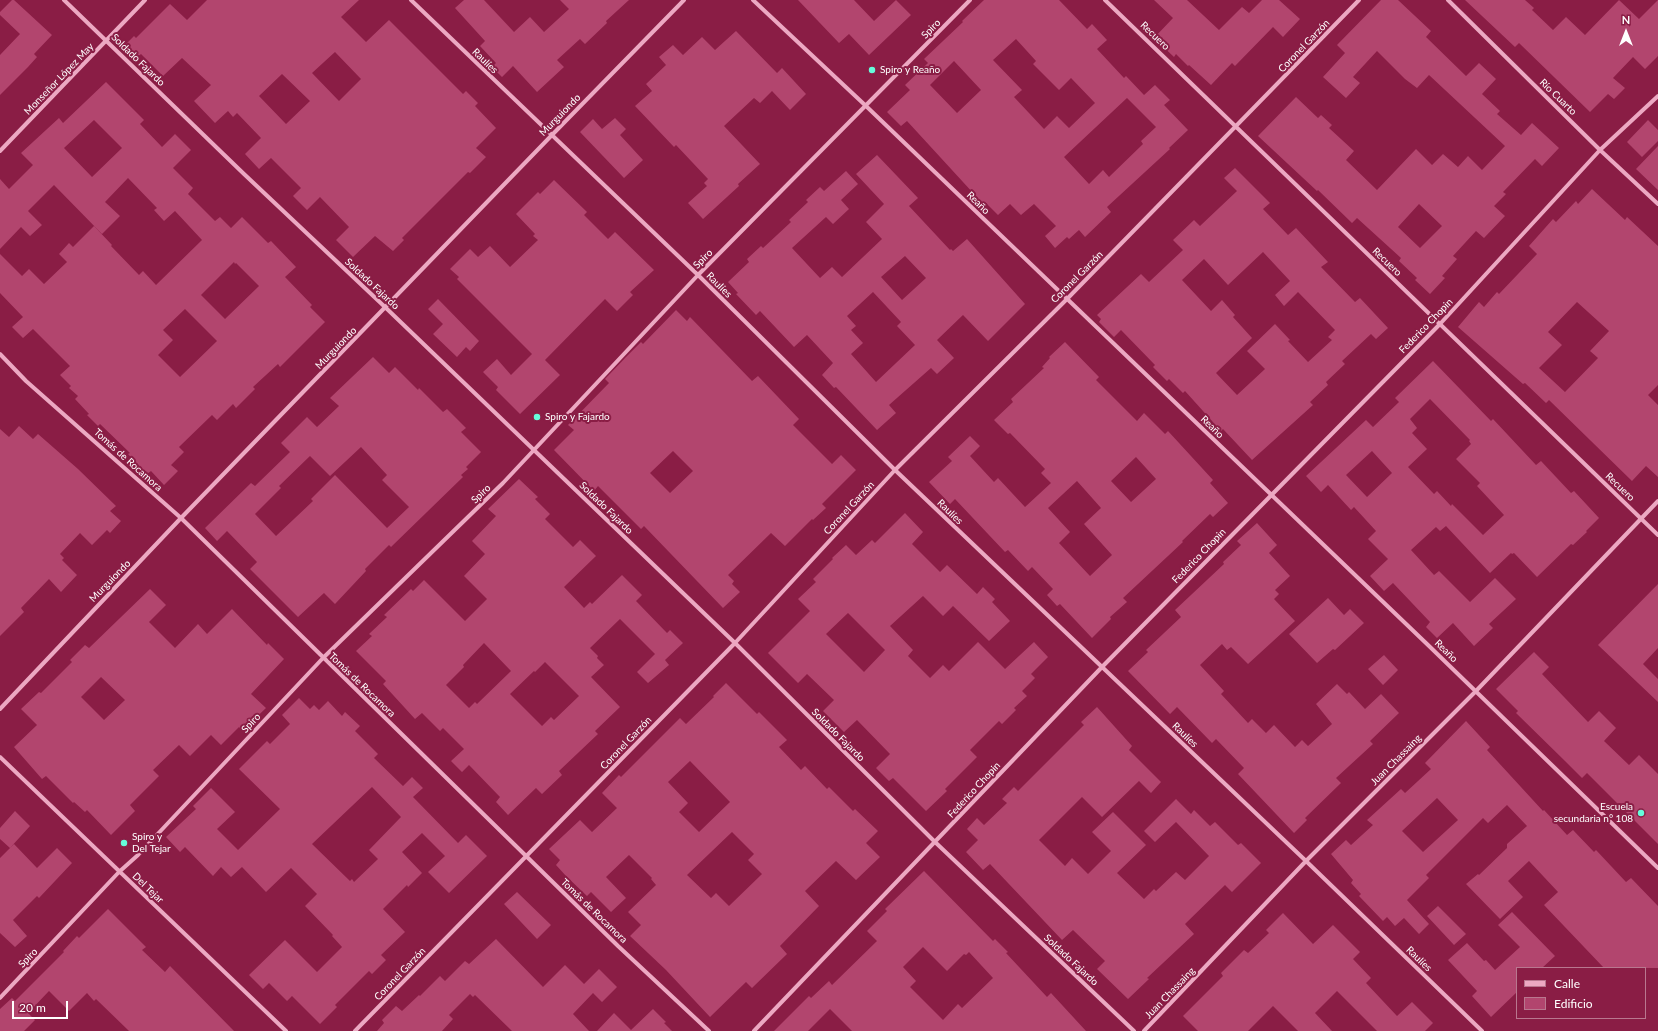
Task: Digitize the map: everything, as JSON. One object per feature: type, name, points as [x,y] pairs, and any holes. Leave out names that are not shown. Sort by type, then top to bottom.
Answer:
[{"type":"street","name":"Soldado Fajardo","points":[[64,0],[735,643],[935,842],[1134,1031]]},
{"type":"street","name":"Monseñor López May","points":[[0,151],[145,0]]},
{"type":"street","name":"Raulíes","points":[[411,0],[551,136],[698,275],[895,470],[1482,1031]]},
{"type":"street","name":"Murguiondo","points":[[0,709],[181,518],[684,0]]},
{"type":"street","name":"Reaño","points":[[753,0],[866,106],[1271,494],[1658,868]]},
{"type":"street","name":"Spiro","points":[[0,998],[119,872],[138,855],[323,658],[503,483],[698,275],[970,0]]},
{"type":"street","name":"Recuero","points":[[1105,0],[1237,126],[1658,535]]},
{"type":"street","name":"Coronel Garzón","points":[[355,1031],[735,643],[895,470],[1067,299],[1359,0]]},
{"type":"street","name":"Río Cuarto","points":[[1448,0],[1600,150],[1658,204]]},
{"type":"street","name":"Federico Chopin","points":[[754,1031],[1102,667],[1440,324],[1600,150],[1658,96]]},
{"type":"street","name":"Tomás de Rocamora","points":[[0,354],[26,381],[181,518],[618,946],[709,1031]]},
{"type":"street","name":"Juan Chassaing","points":[[1144,1031],[1306,862],[1476,691],[1658,501]]},
{"type":"street","name":"Del Tejar","points":[[0,757],[286,1031]]},
{"type":"building","points":[[12,0],[14,0],[52,35],[34,54],[37,57],[0,95],[0,55],[20,34],[0,15],[0,12]]},
{"type":"building","points":[[207,0],[359,0],[341,17],[366,42],[389,20],[463,94],[466,91],[478,103],[475,106],[496,128],[476,148],[486,157],[470,173],[468,172],[402,238],[404,240],[393,251],[375,236],[353,257],[336,240],[349,227],[320,197],[307,210],[293,196],[301,188],[271,158],[259,169],[245,154],[261,138],[237,113],[233,117],[228,111],[215,123],[194,101],[211,85],[182,58],[163,76],[141,54],[136,58],[124,46],[134,36],[136,38],[170,4],[187,20]],"holes":[[[335,52],[361,79],[339,101],[312,73]],[[282,74],[310,101],[286,124],[259,96]]]},
{"type":"building","points":[[464,0],[484,0],[514,32],[530,17],[544,32],[569,9],[560,0],[629,0],[606,21],[607,23],[585,44],[580,39],[557,60],[564,67],[537,92],[513,66],[502,77],[492,67],[496,63],[480,46],[485,41],[455,8]]},
{"type":"building","points":[[798,0],[854,0],[874,21],[896,0],[911,15],[869,55],[849,34],[839,43]]},
{"type":"building","points":[[984,0],[1059,0],[1087,29],[1092,24],[1107,40],[1097,49],[1124,78],[1126,76],[1144,95],[1155,85],[1170,100],[1164,105],[1188,130],[1169,148],[1170,149],[1107,207],[1111,212],[1085,237],[1079,230],[1069,239],[1067,237],[1055,248],[1045,236],[1056,226],[1034,204],[1021,215],[1010,204],[998,215],[986,203],[984,205],[907,121],[901,126],[887,112],[910,90],[905,85],[928,63],[924,59],[963,22],[962,21]],"holes":[[[1016,39],[1036,61],[1033,64],[1059,90],[1071,78],[1095,103],[1069,128],[1057,116],[1044,129],[1014,97],[1022,90],[993,60]],[[954,61],[981,90],[957,113],[930,85]],[[1127,98],[1156,127],[1141,141],[1143,144],[1109,177],[1103,170],[1089,184],[1064,157]]]},
{"type":"building","points":[[1154,0],[1187,0],[1219,30],[1242,7],[1249,13],[1262,0],[1279,0],[1300,19],[1283,37],[1273,27],[1235,66],[1232,63],[1211,85],[1176,54],[1174,57],[1154,38],[1173,18]]},
{"type":"building","points":[[1381,0],[1398,0],[1431,31],[1426,37],[1466,76],[1479,63],[1496,79],[1482,94],[1500,111],[1497,114],[1521,135],[1532,123],[1559,148],[1542,166],[1535,159],[1503,192],[1506,194],[1494,206],[1505,216],[1484,238],[1476,231],[1453,256],[1457,259],[1442,276],[1445,278],[1430,294],[1415,280],[1417,278],[1399,261],[1401,258],[1357,218],[1352,223],[1258,136],[1296,97],[1318,118],[1321,115],[1332,125],[1329,128],[1354,151],[1346,160],[1377,190],[1416,149],[1432,165],[1443,154],[1458,167],[1468,156],[1482,170],[1505,146],[1429,75],[1417,88],[1405,79],[1377,51],[1353,77],[1360,83],[1346,98],[1323,77],[1345,53],[1337,45]],"holes":[[[1419,204],[1442,226],[1420,248],[1398,227]]]},
{"type":"building","points":[[1465,0],[1525,0],[1534,8],[1532,10],[1553,30],[1566,17],[1585,35],[1619,0],[1639,19],[1658,0],[1658,56],[1645,69],[1633,57],[1613,78],[1625,88],[1614,99],[1608,94],[1590,112],[1519,43],[1515,47]]},
{"type":"building","points":[[736,31],[777,73],[782,68],[806,94],[790,110],[772,91],[760,103],[754,98],[724,126],[760,164],[738,184],[739,186],[703,219],[688,203],[707,186],[704,183],[708,179],[676,145],[674,147],[635,106],[652,91],[646,84],[666,65],[659,57],[673,45],[683,55],[702,37],[715,50]]},
{"type":"building","points":[[106,82],[144,120],[140,124],[162,147],[175,134],[191,150],[173,168],[193,188],[188,194],[215,221],[220,217],[231,228],[242,217],[268,243],[271,241],[296,267],[285,277],[312,305],[310,307],[325,322],[280,367],[278,364],[253,387],[255,389],[236,408],[233,404],[217,420],[212,415],[179,447],[184,452],[171,465],[178,471],[164,485],[151,471],[147,474],[128,454],[130,453],[100,424],[98,426],[87,415],[89,414],[75,399],[78,396],[69,388],[71,386],[60,375],[70,366],[33,329],[23,338],[12,327],[23,317],[0,293],[0,254],[22,276],[29,269],[44,284],[67,262],[59,254],[69,243],[73,247],[94,226],[139,275],[143,271],[156,285],[202,240],[175,211],[164,221],[154,210],[157,208],[128,178],[105,202],[120,216],[102,234],[54,185],[28,211],[42,225],[30,236],[21,227],[0,249],[0,179],[9,189],[33,165],[21,153],[59,118],[63,123]],"holes":[[[94,120],[122,148],[92,177],[64,148]],[[234,262],[259,286],[225,319],[201,295]],[[185,309],[217,341],[180,377],[158,355],[173,340],[163,330]]]},
{"type":"building","points":[[615,118],[626,129],[620,135],[643,160],[624,178],[580,132],[593,119],[602,129]]},
{"type":"building","points":[[1648,120],[1658,130],[1658,141],[1642,157],[1627,142]]},
{"type":"building","points":[[1658,146],[1658,190],[1636,169]]},
{"type":"building","points":[[877,155],[918,198],[909,206],[950,250],[951,249],[953,251],[967,239],[1025,304],[988,341],[963,315],[937,340],[954,358],[937,374],[931,368],[889,405],[896,413],[877,430],[836,387],[834,388],[822,375],[833,363],[807,335],[794,347],[760,311],[756,315],[736,294],[738,293],[728,282],[749,262],[747,259],[761,246],[763,248],[791,222],[789,220],[808,202],[806,200],[820,187],[824,191],[846,171],[858,184],[841,200],[849,209],[833,224],[826,217],[792,248],[820,278],[832,267],[842,277],[882,239],[866,222],[884,204],[856,174]],"holes":[[[905,256],[926,278],[902,300],[881,277]],[[873,292],[901,322],[897,326],[915,345],[876,382],[851,354],[863,343],[851,330],[856,326],[847,316]]]},
{"type":"building","points":[[1235,168],[1270,203],[1263,209],[1288,235],[1296,228],[1328,262],[1321,267],[1355,302],[1360,298],[1388,328],[1376,339],[1371,334],[1342,361],[1345,364],[1326,382],[1328,385],[1310,402],[1313,405],[1252,460],[1223,429],[1221,431],[1185,391],[1183,393],[1169,379],[1167,381],[1153,367],[1155,365],[1121,330],[1114,337],[1099,322],[1101,319],[1097,315],[1141,274],[1149,282],[1183,250],[1173,240],[1194,220],[1200,226],[1237,191],[1224,178]],"holes":[[[1263,252],[1290,281],[1275,295],[1284,306],[1298,292],[1335,330],[1328,337],[1332,340],[1308,362],[1288,341],[1290,340],[1275,324],[1247,351],[1265,369],[1237,395],[1216,373],[1252,338],[1233,317],[1235,315],[1222,300],[1211,311],[1182,280],[1204,259],[1228,285]]]},
{"type":"building","points":[[554,180],[587,212],[584,215],[608,239],[615,232],[654,270],[630,292],[633,295],[617,311],[605,299],[545,360],[560,375],[520,414],[496,390],[498,387],[483,372],[497,359],[511,375],[532,354],[457,279],[459,277],[450,269],[470,249],[478,257],[490,246],[510,267],[538,240],[533,236],[535,234],[516,214],[538,192],[540,194]]},
{"type":"building","points":[[1592,189],[1625,220],[1627,217],[1658,246],[1658,385],[1648,395],[1658,405],[1658,477],[1646,466],[1632,481],[1549,400],[1546,403],[1525,383],[1523,384],[1458,327],[1479,302],[1484,307],[1497,292],[1499,294],[1537,254],[1529,246],[1553,219],[1556,222],[1576,201],[1578,204]],"holes":[[[1577,302],[1609,331],[1590,351],[1598,358],[1565,392],[1539,368],[1562,345],[1548,332]]]},
{"type":"building","points":[[438,299],[479,341],[470,351],[466,347],[457,357],[433,334],[443,324],[428,309]]},
{"type":"building","points":[[676,310],[687,321],[690,317],[752,381],[758,376],[799,419],[793,425],[832,464],[841,455],[856,470],[822,504],[826,508],[813,520],[812,519],[785,546],[771,533],[728,575],[734,581],[732,584],[740,592],[723,608],[644,526],[641,529],[598,486],[594,491],[554,450],[574,430],[568,425],[609,383],[605,379],[641,342],[643,344]],"holes":[[[673,451],[693,471],[670,493],[650,473]]]},
{"type":"building","points":[[1065,342],[1099,377],[1096,380],[1137,421],[1144,413],[1165,434],[1168,431],[1213,480],[1210,483],[1228,503],[1213,517],[1210,514],[1182,541],[1183,542],[1123,598],[1127,602],[1110,617],[1111,619],[1092,638],[1060,604],[1057,606],[1047,595],[1053,589],[1032,567],[1028,571],[1008,550],[1005,552],[955,499],[950,504],[929,482],[952,461],[948,457],[970,436],[980,446],[970,456],[994,482],[998,478],[1025,507],[1051,483],[1041,473],[1045,469],[1010,433],[1008,434],[994,420],[1013,402],[1011,399],[1044,368],[1042,367],[1050,358],[1049,357]],"holes":[[[1136,457],[1156,479],[1131,502],[1111,481]],[[1077,481],[1101,508],[1084,524],[1112,555],[1090,576],[1059,543],[1070,532],[1048,508]]]},
{"type":"building","points":[[373,357],[389,373],[395,367],[443,412],[447,409],[466,428],[461,432],[481,452],[466,467],[468,469],[461,475],[463,477],[391,547],[389,545],[365,569],[366,571],[335,604],[324,593],[298,617],[250,569],[257,562],[227,531],[217,541],[205,528],[251,483],[255,486],[290,452],[281,443],[307,417],[317,427],[339,406],[330,398]],"holes":[[[361,447],[387,475],[382,480],[409,507],[387,528],[335,475],[311,499],[313,501],[276,536],[255,514],[281,488],[279,486],[310,456],[330,476]]]},
{"type":"building","points":[[1433,361],[1491,421],[1493,419],[1536,465],[1541,461],[1571,493],[1574,491],[1599,518],[1586,531],[1587,532],[1573,545],[1571,544],[1537,577],[1514,553],[1511,553],[1490,573],[1446,526],[1440,531],[1436,527],[1411,550],[1434,575],[1439,571],[1470,602],[1495,578],[1516,599],[1489,624],[1493,628],[1474,646],[1453,623],[1437,638],[1426,627],[1430,622],[1393,583],[1384,591],[1370,576],[1388,559],[1368,539],[1376,531],[1354,507],[1351,510],[1328,485],[1321,492],[1306,476],[1366,420],[1373,427],[1399,402],[1395,398]],"holes":[[[1430,399],[1470,440],[1469,441],[1471,444],[1456,459],[1480,483],[1477,486],[1504,515],[1483,535],[1437,491],[1434,494],[1408,467],[1427,449],[1412,433],[1417,428],[1410,419]],[[1372,451],[1392,473],[1367,497],[1346,475]]]},
{"type":"building","points":[[19,426],[33,439],[38,434],[78,469],[116,506],[110,511],[121,521],[110,533],[107,530],[92,545],[80,533],[60,554],[64,558],[62,560],[77,575],[61,592],[49,579],[21,608],[24,612],[0,636],[0,429],[9,437]]},
{"type":"building","points":[[519,479],[538,497],[535,499],[550,514],[545,519],[573,547],[580,540],[596,556],[564,587],[584,608],[590,602],[592,604],[622,575],[642,595],[636,601],[667,633],[670,630],[683,643],[665,660],[669,665],[648,683],[637,672],[655,654],[620,619],[590,648],[604,665],[591,677],[620,707],[595,731],[598,734],[559,771],[562,775],[542,794],[536,788],[508,815],[496,802],[500,797],[469,765],[462,772],[451,761],[464,749],[443,728],[440,731],[422,713],[415,719],[383,684],[386,681],[356,651],[372,636],[369,634],[387,617],[384,615],[411,589],[413,591],[424,580],[465,621],[487,599],[464,576],[485,554],[472,541],[496,516],[488,509]],"holes":[[[484,643],[511,671],[477,704],[475,702],[469,708],[446,685],[464,667],[463,665]],[[545,662],[579,696],[554,720],[551,717],[542,726],[510,694]]]},
{"type":"building","points":[[905,513],[923,532],[912,544],[940,572],[947,565],[977,594],[983,587],[995,599],[992,602],[1010,621],[989,641],[953,606],[943,616],[923,596],[890,626],[913,650],[908,656],[930,678],[943,665],[949,671],[978,642],[1005,669],[1034,642],[1048,657],[1031,674],[1035,678],[1022,691],[1027,696],[1014,708],[1016,710],[1002,724],[999,721],[970,750],[977,757],[945,789],[947,791],[926,811],[893,778],[889,781],[876,768],[890,754],[857,720],[844,732],[823,711],[834,700],[807,674],[798,683],[768,653],[810,611],[798,599],[816,582],[813,579],[833,559],[832,558],[846,545],[856,555],[872,540],[875,543]],"holes":[[[848,613],[885,650],[864,672],[826,634]]]},
{"type":"building","points":[[1257,523],[1277,545],[1269,553],[1290,576],[1275,590],[1279,594],[1274,599],[1295,621],[1248,664],[1231,647],[1227,650],[1222,644],[1200,665],[1224,691],[1221,694],[1248,723],[1252,719],[1266,733],[1274,725],[1295,747],[1302,740],[1308,746],[1332,724],[1316,704],[1337,684],[1347,694],[1349,692],[1365,709],[1381,694],[1399,713],[1370,741],[1373,744],[1336,778],[1341,783],[1305,818],[1307,820],[1294,833],[1238,774],[1244,768],[1216,739],[1212,743],[1177,707],[1170,714],[1128,671],[1148,652],[1146,650],[1181,617],[1175,610],[1224,564],[1223,562],[1241,545],[1237,541]]},
{"type":"building","points":[[1658,584],[1658,648],[1643,664],[1658,679],[1658,702],[1598,645]]},
{"type":"building","points":[[150,589],[166,605],[149,622],[175,648],[198,624],[207,634],[232,609],[267,645],[268,643],[284,659],[251,694],[266,708],[242,731],[239,727],[221,745],[211,735],[190,756],[179,745],[153,770],[159,776],[130,805],[135,811],[111,835],[87,810],[85,812],[74,802],[73,803],[46,776],[42,779],[14,747],[37,725],[21,709],[39,692],[41,693],[72,662],[70,660],[85,645],[89,648]],"holes":[[[101,677],[125,700],[104,720],[81,697]]]},
{"type":"building","points":[[1328,598],[1344,615],[1350,609],[1364,623],[1335,650],[1333,649],[1317,663],[1289,634]]},
{"type":"building","points":[[1534,652],[1549,667],[1542,674],[1588,722],[1599,711],[1616,728],[1604,741],[1629,765],[1639,755],[1658,774],[1658,844],[1587,773],[1582,778],[1516,713],[1518,711],[1496,689]]},
{"type":"building","points":[[1384,655],[1398,670],[1383,685],[1368,669]]},
{"type":"building","points":[[726,683],[757,714],[759,712],[787,740],[779,747],[801,770],[805,766],[827,789],[829,787],[853,811],[855,809],[878,831],[866,843],[880,857],[856,880],[836,861],[805,891],[819,906],[780,946],[787,954],[752,988],[746,982],[710,1017],[666,970],[630,936],[641,925],[628,912],[656,885],[651,879],[652,878],[629,855],[606,877],[626,898],[611,912],[591,892],[587,896],[566,876],[556,865],[560,860],[549,849],[580,820],[592,832],[617,808],[602,793],[619,775],[621,777],[680,718],[686,724],[714,697],[713,696]],"holes":[[[690,761],[730,802],[699,832],[679,812],[688,803],[668,782]],[[732,832],[754,854],[748,860],[762,874],[729,906],[716,893],[711,898],[687,875]]]},
{"type":"building","points":[[299,698],[310,709],[314,705],[319,710],[328,701],[342,716],[345,712],[360,726],[355,731],[378,754],[374,758],[403,786],[412,777],[423,788],[413,797],[458,843],[466,835],[487,856],[449,893],[428,872],[445,856],[422,833],[402,852],[422,873],[408,887],[407,885],[383,909],[405,932],[381,955],[386,960],[372,974],[369,971],[335,1005],[337,1007],[320,1024],[292,996],[287,1001],[269,983],[263,989],[249,975],[285,940],[317,972],[342,947],[332,936],[333,935],[305,906],[317,894],[291,868],[266,892],[242,867],[231,877],[221,867],[213,876],[185,847],[180,852],[166,837],[196,809],[193,806],[211,788],[235,812],[217,829],[238,850],[280,809],[239,769],[267,741],[270,744],[290,724],[282,715]],"holes":[[[372,787],[401,817],[369,850],[378,859],[354,882],[352,879],[350,881],[312,844]]]},
{"type":"building","points":[[1097,707],[1132,746],[1129,750],[1161,782],[1151,793],[1139,781],[1102,817],[1082,797],[1039,840],[1065,866],[1072,858],[1088,874],[1111,851],[1092,832],[1113,812],[1146,845],[1117,873],[1144,899],[1154,889],[1156,891],[1176,872],[1185,880],[1209,856],[1176,822],[1155,842],[1144,831],[1176,799],[1191,814],[1194,810],[1210,826],[1215,822],[1238,845],[1241,843],[1261,863],[1232,892],[1225,885],[1185,924],[1194,934],[1147,978],[1149,979],[1128,999],[1097,969],[1105,961],[1073,930],[1062,940],[990,864],[983,870],[966,852],[978,840],[967,829],[977,818],[984,825],[1007,803],[1002,799],[1014,787],[1018,791],[1084,725],[1081,722]]},
{"type":"building","points":[[1466,721],[1490,747],[1487,750],[1567,835],[1573,830],[1594,852],[1596,850],[1626,882],[1631,878],[1658,906],[1658,968],[1603,967],[1544,905],[1558,892],[1529,861],[1508,881],[1523,897],[1500,919],[1466,884],[1478,874],[1479,875],[1507,848],[1507,844],[1527,826],[1507,805],[1488,823],[1483,818],[1426,875],[1429,878],[1407,900],[1429,924],[1419,934],[1404,918],[1395,926],[1387,917],[1383,921],[1359,896],[1361,894],[1351,883],[1353,880],[1331,854],[1346,840],[1351,845],[1373,825],[1367,820],[1401,789],[1405,793],[1431,769],[1425,763]],"holes":[[[1437,798],[1458,820],[1423,852],[1402,831]]]},
{"type":"building","points":[[15,811],[30,826],[10,848],[0,839],[0,828]]},
{"type":"building","points":[[14,844],[37,868],[57,848],[72,863],[39,898],[37,896],[13,920],[27,936],[15,947],[0,933],[0,858]]},
{"type":"building","points":[[924,871],[993,941],[995,939],[1008,952],[1006,953],[1047,997],[1051,993],[1086,1031],[852,1031],[830,1009],[808,1031],[774,1031],[809,996],[811,998],[829,981],[832,985],[877,941],[867,931],[887,911],[885,909]],"holes":[[[923,947],[947,971],[964,954],[966,955],[969,952],[993,978],[962,1008],[958,1004],[943,1020],[910,987],[916,981],[903,967]]]},
{"type":"building","points":[[517,892],[551,925],[537,939],[504,904]]},
{"type":"building","points":[[1438,906],[1466,934],[1454,945],[1427,916]]},
{"type":"building","points":[[108,909],[146,947],[142,950],[165,972],[170,966],[234,1031],[129,1031],[96,999],[94,1001],[87,993],[69,1011],[49,991],[28,1013],[35,1020],[24,1031],[0,1031],[0,1009],[12,998],[15,1001],[64,952],[63,951],[77,936],[79,938]]},
{"type":"building","points":[[1512,912],[1555,956],[1543,967],[1516,967],[1516,993],[1491,1017],[1472,996],[1477,991],[1448,960],[1467,943],[1495,970],[1520,947],[1498,925]]},
{"type":"building","points":[[1283,913],[1313,944],[1333,925],[1360,952],[1353,959],[1371,978],[1366,983],[1397,1016],[1412,1002],[1433,1023],[1425,1031],[1377,1031],[1337,991],[1315,1013],[1332,1031],[1298,1031],[1273,1006],[1248,1031],[1198,1031],[1183,1016],[1223,976],[1221,973],[1244,950],[1248,953],[1269,933],[1266,930]]},
{"type":"building","points":[[496,939],[543,987],[565,965],[584,984],[599,969],[617,987],[602,1002],[593,993],[573,1014],[589,1031],[512,1031],[475,995],[473,997],[470,994],[449,1015],[453,1019],[442,1031],[377,1031],[384,1023],[382,1020],[396,1006],[402,1011],[440,976],[445,981],[465,961],[469,964]]},
{"type":"building","points":[[653,1009],[666,1022],[664,1023],[672,1031],[597,1031],[614,1013],[631,1030]]},
{"type":"place","name":"Spiro y Reaño","points":[[872,70]]},
{"type":"place","name":"Spiro y Fajardo","points":[[537,417]]},
{"type":"place","name":"Escuela secundaria n° 108","points":[[1641,813]]},
{"type":"place","name":"Spiro y Del Tejar","points":[[124,843]]}]
